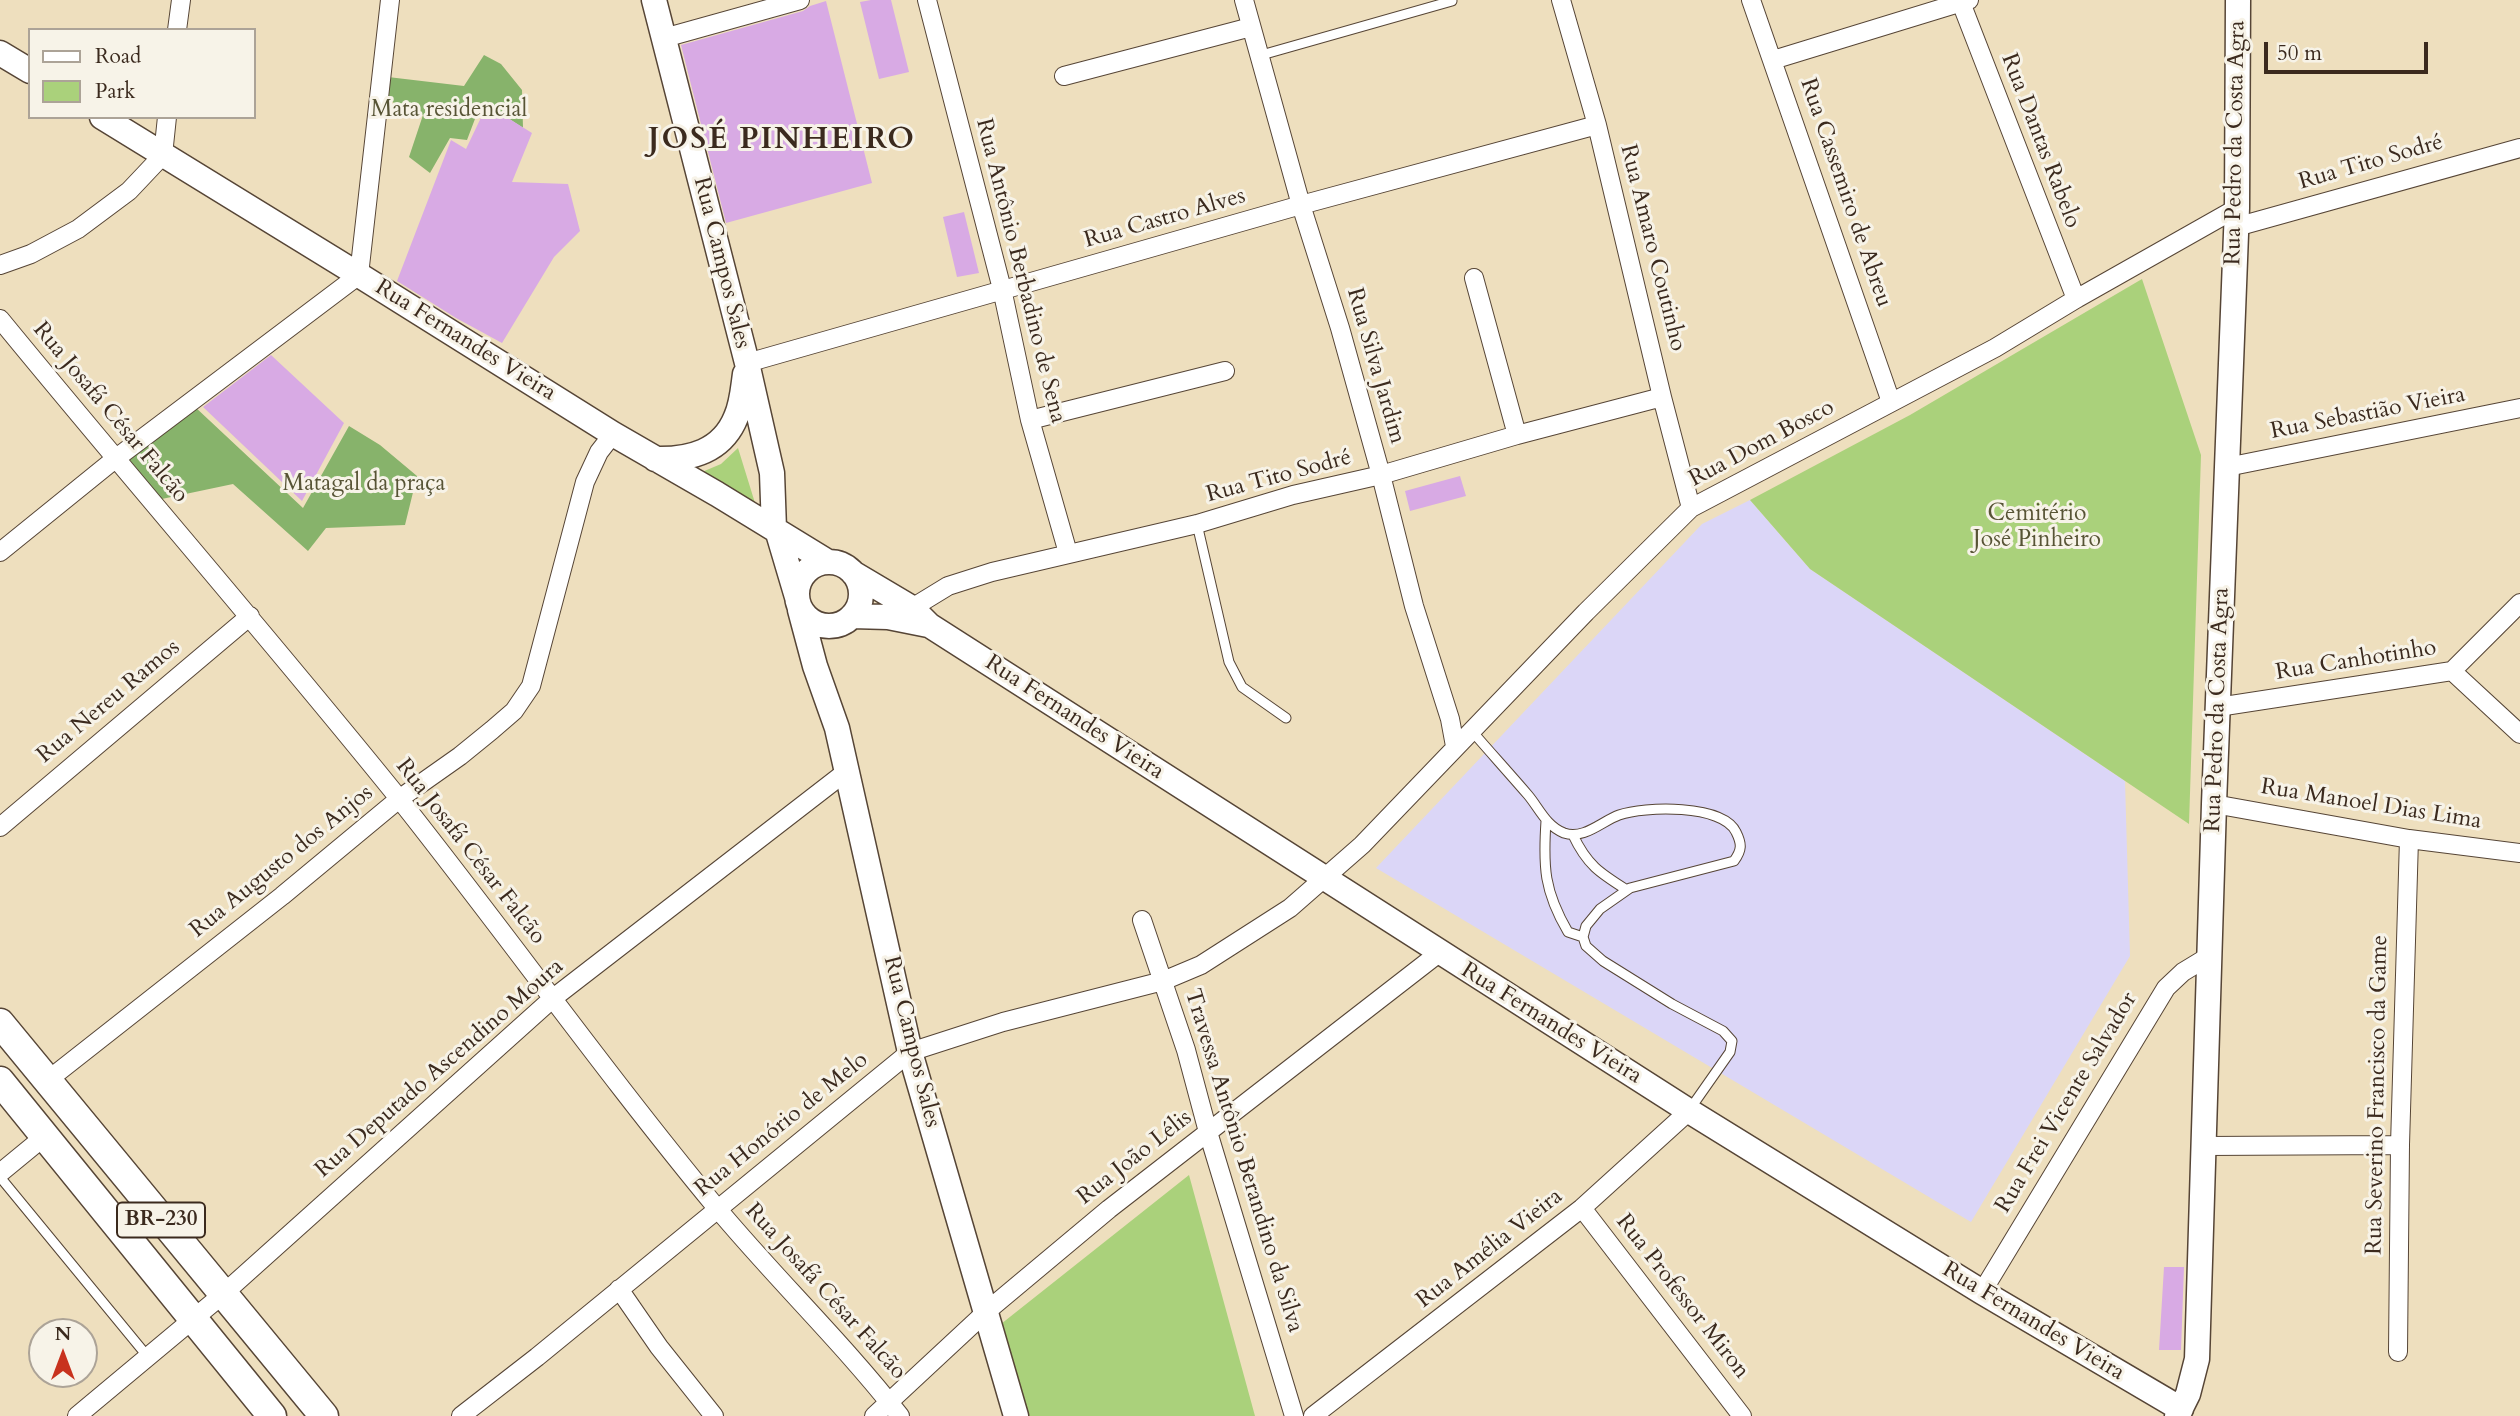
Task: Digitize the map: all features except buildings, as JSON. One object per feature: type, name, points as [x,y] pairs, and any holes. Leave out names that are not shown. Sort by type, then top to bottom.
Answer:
[{"type":"main road","name":"BR-230","points":[[0,1023],[324,1416]]},
{"type":"main road","name":"BR-230","points":[[0,1081],[272,1416]]},
{"type":"street","points":[[177,28],[181,0]]},
{"type":"street","points":[[0,552],[115,459],[359,275],[390,0]]},
{"type":"street","name":"Rua Campos Sales","points":[[654,0],[747,363],[772,473],[776,531],[815,666],[837,728],[910,1052],[1016,1416]]},
{"type":"street","points":[[664,38],[800,0]]},
{"type":"street","name":"Rua Antônio Berbadino de Sena","points":[[927,0],[1002,289],[1030,420],[1068,553]]},
{"type":"street","name":"Rua Silva Jardim","points":[[1244,0],[1301,205],[1340,328],[1414,606],[1450,719],[1455,746]]},
{"type":"street","name":"Rua Amaro Coutinho","points":[[1562,0],[1597,125],[1691,508]]},
{"type":"street","name":"Rua Cassemiro de Abreu","points":[[1751,0],[1891,402]]},
{"type":"street","name":"Rua Pedro da Costa Agra","points":[[2179,1412],[2194,1377],[2197,1359],[2236,217],[2238,0]]},
{"type":"street","points":[[1773,61],[1963,1]]},
{"type":"street","name":"Rua Dantas Rabelo","points":[[1963,1],[2076,299]]},
{"type":"street","points":[[1064,76],[1251,27]]},
{"type":"street","points":[[0,53],[28,70]]},
{"type":"street","name":"Rua Fernandes Vieira","points":[[106,119],[612,434],[828,562]]},
{"type":"street","points":[[0,265],[31,254],[78,229],[130,191],[163,155],[167,119]]},
{"type":"street","name":"Rua Castro Alves","points":[[747,363],[1301,205],[1597,125]]},
{"type":"street","name":"Rua Tito Sodré","points":[[2236,217],[2520,148]]},
{"type":"street","name":"Rua Dom Bosco","points":[[1324,878],[1362,845],[1455,746],[1691,508],[1995,348],[2076,299],[2236,217]]},
{"type":"street","points":[[1474,278],[1517,435]]},
{"type":"street","name":"Rua Josafá César Falcão","points":[[0,319],[115,459],[250,616],[398,799],[717,1208],[895,1409]]},
{"type":"street","points":[[655,459],[692,457],[716,443],[727,432],[736,417],[747,363]]},
{"type":"street","points":[[1030,420],[1225,370]]},
{"type":"street","name":"Rua Tito Sodré","points":[[920,617],[948,586],[962,580],[1197,524],[1293,495],[1381,475],[1517,435],[1662,397]]},
{"type":"street","name":"Rua Sebastião Vieira","points":[[2227,467],[2520,408]]},
{"type":"street","name":"Rua Augusto dos Anjos","points":[[48,1080],[271,905],[398,799],[460,756],[514,711],[531,686],[585,481],[612,434]]},
{"type":"street","points":[[828,562],[842,565],[853,573],[859,581],[861,599],[852,616],[837,625],[828,626],[807,618],[798,603],[797,586],[809,569],[828,562]]},
{"type":"street","name":"Rua Fernandes Vieira","points":[[853,573],[1439,953],[1689,1111],[2179,1412]]},
{"type":"street","points":[[2452,671],[2520,603]]},
{"type":"street","name":"Rua Nereu Ramos","points":[[0,827],[250,616]]},
{"type":"street","name":"Rua Fernandes Vieira","points":[[852,616],[920,617]]},
{"type":"street","points":[[815,666],[828,626]]},
{"type":"street","name":"Rua Canhotinho","points":[[2218,707],[2452,671],[2520,734]]},
{"type":"street","name":"Rua Deputado Ascendino Moura","points":[[77,1416],[222,1295],[552,999],[846,771]]},
{"type":"street","name":"Rua Manoel Dias Lima","points":[[2214,804],[2409,839],[2520,853]]},
{"type":"street","name":"Rua Severino Francisco da Game","points":[[2398,1352],[2400,1145],[2409,839]]},
{"type":"street","name":"Rua Honório de Melo","points":[[461,1416],[620,1290],[910,1052],[1003,1022],[1163,981],[1201,965],[1248,935],[1290,908],[1324,878]]},
{"type":"street","name":"Travessa Antônio Berandino da Silva","points":[[1142,920],[1186,1050],[1208,1132],[1294,1416]]},
{"type":"street","name":"Rua João Lélis","points":[[874,1416],[895,1409],[987,1311],[1110,1209],[1439,953]]},
{"type":"street","name":"Rua Frei Vicente Salvador","points":[[1982,1292],[2165,989],[2183,972],[2211,956]]},
{"type":"street","name":"Rua Amélia Vieira","points":[[1313,1416],[1582,1208],[1689,1111]]},
{"type":"street","points":[[0,1175],[45,1136]]},
{"type":"street","points":[[2204,1146],[2400,1145]]},
{"type":"street","name":"Rua Professor Miron","points":[[1582,1208],[1742,1416]]},
{"type":"street","points":[[620,1290],[659,1347],[715,1416]]},
{"type":"lane","points":[[1258,56],[1452,1]]},
{"type":"lane","points":[[1197,524],[1229,663],[1242,688],[1286,718]]},
{"type":"lane","points":[[1471,730],[1530,797],[1546,821],[1563,832],[1573,835],[1598,827],[1619,815],[1654,809],[1676,809],[1711,815],[1733,827],[1740,841],[1741,851],[1734,861],[1678,874],[1627,890],[1600,909],[1586,926],[1583,937],[1586,946],[1604,961],[1672,1004],[1723,1031],[1732,1041],[1730,1052],[1689,1111]]},
{"type":"lane","points":[[1546,821],[1543,861],[1555,909],[1568,932],[1583,937]]},
{"type":"lane","points":[[1573,835],[1589,864],[1627,890]]},
{"type":"lane","points":[[0,1175],[148,1357]]},
{"type":"shaded area","points":[[1750,500],[1810,569],[2125,781],[2130,956],[1971,1222],[1376,868],[1702,524]]},
{"type":"green space","name":"Mata residencial","points":[[484,55],[501,64],[522,90],[523,128],[487,104],[481,103],[467,140],[450,138],[430,173],[409,157],[423,115],[385,99],[388,77],[464,86]]},
{"type":"green space","name":"Cemitério José Pinheiro","points":[[2142,279],[2201,455],[2189,824],[1810,569],[1750,500],[1910,415]]},
{"type":"green space","name":"Matagal da praça","points":[[194,406],[303,508],[349,426],[380,445],[417,476],[405,525],[326,528],[308,551],[233,484],[157,500],[124,460]]},
{"type":"green space","points":[[738,448],[755,503],[702,472],[721,464]]},
{"type":"green space","points":[[1189,1175],[1255,1416],[1025,1416],[1001,1324]]},
{"type":"district","name":"JOSÉ PINHEIRO","points":[[782,141]]}]
